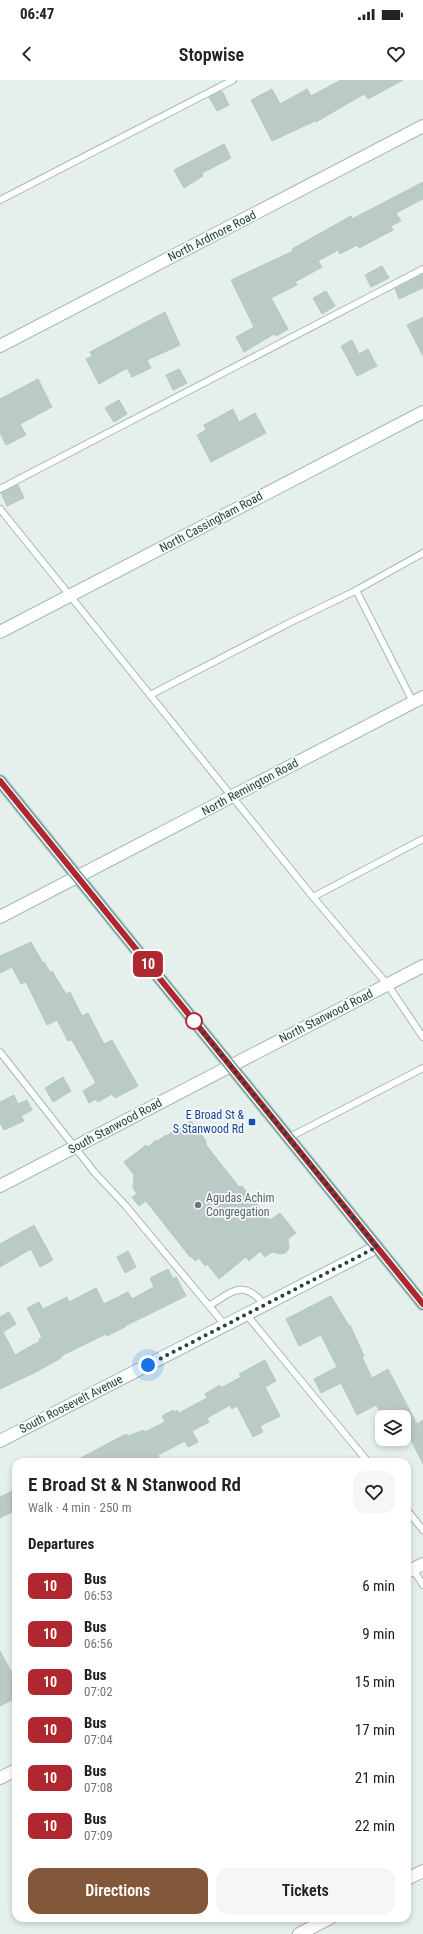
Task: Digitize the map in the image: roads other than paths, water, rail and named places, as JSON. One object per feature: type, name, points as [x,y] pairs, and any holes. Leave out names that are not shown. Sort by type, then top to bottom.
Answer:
[{"type":"main road","points":[[0,781],[423,1304]]},
{"type":"street","name":"North Ardmore Road","points":[[0,346],[423,126]]},
{"type":"street","name":"North Cassingham Road","points":[[0,632],[423,412]]},
{"type":"street","name":"North Remington Road","points":[[0,917],[418,700]]},
{"type":"street","name":"North Stanwood Road","points":[[230,1065],[423,966]]},
{"type":"street","name":"South Stanwood Road","points":[[0,1186],[230,1065]]},
{"type":"street","name":"South Roosevelt Avenue","points":[[0,1441],[377,1247]]},
{"type":"street","points":[[0,1778],[12,1772]]},
{"type":"street","points":[[411,1877],[423,1871]]},
{"type":"street","points":[[299,1934],[322,1922]]},
{"type":"lane","points":[[0,200],[233,80]]},
{"type":"lane","points":[[0,489],[423,269]]},
{"type":"lane","points":[[0,509],[313,897],[387,984],[423,1037]]},
{"type":"lane","points":[[150,695],[356,590],[423,553]]},
{"type":"lane","points":[[356,590],[418,700]]},
{"type":"lane","points":[[313,897],[423,839]]},
{"type":"lane","points":[[0,1052],[95,1174],[125,1205],[225,1325]]},
{"type":"lane","points":[[0,1063],[6,1059]]},
{"type":"lane","points":[[288,1138],[423,1068]]},
{"type":"lane","points":[[208,1306],[240,1288],[247,1289],[257,1295],[265,1305]]},
{"type":"lane","points":[[246,1314],[365,1458]]},
{"type":"lane","points":[[411,1515],[423,1530]]},
{"type":"lane","points":[[414,1568],[423,1585]]},
{"type":"place","name":"E Broad St & S Stanwood Rd","points":[[252,1122]]},
{"type":"place","name":"Agudas Achim Congregation","points":[[198,1205]]}]
